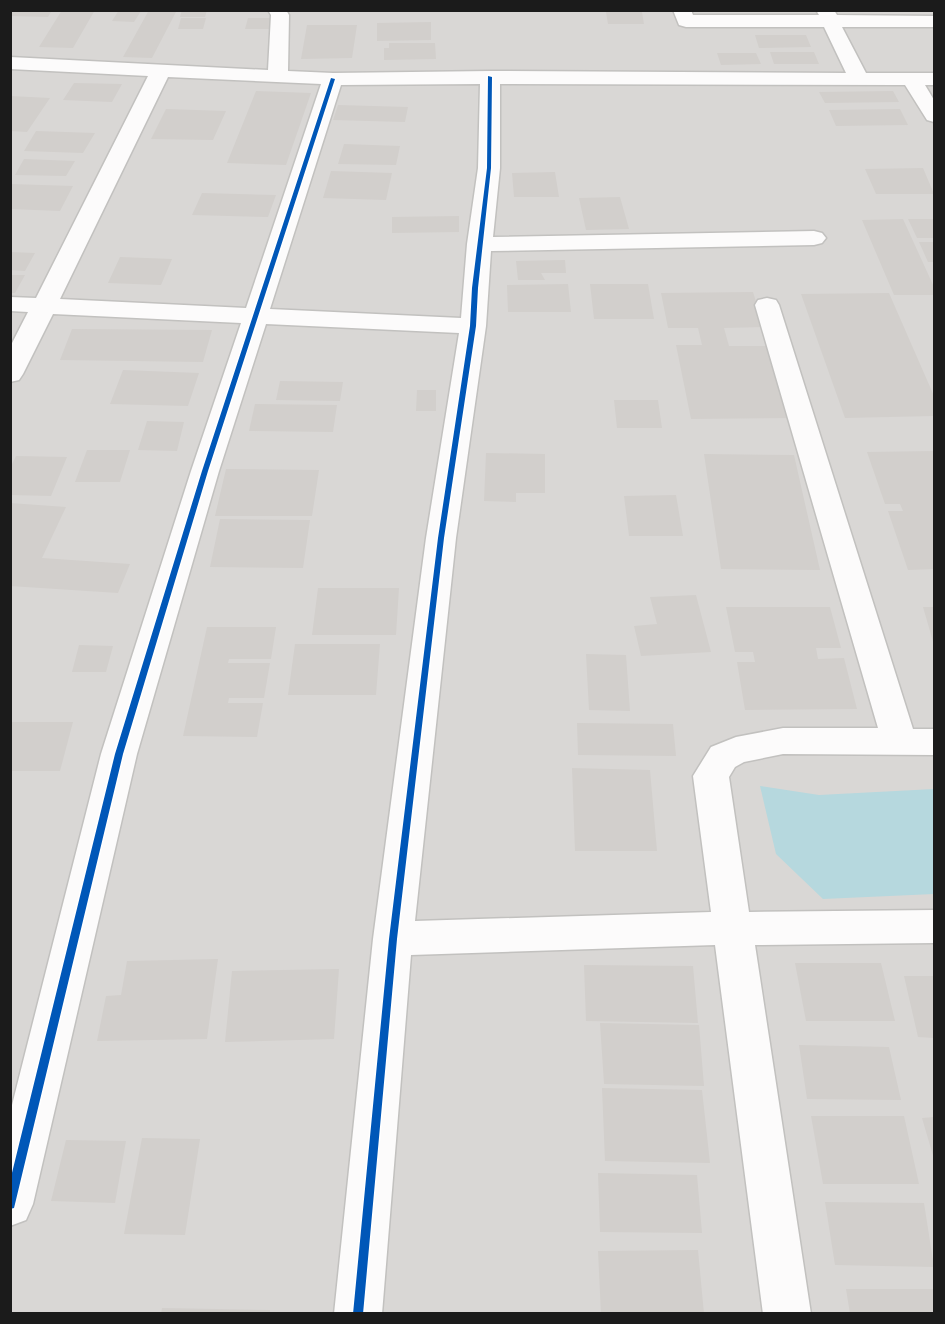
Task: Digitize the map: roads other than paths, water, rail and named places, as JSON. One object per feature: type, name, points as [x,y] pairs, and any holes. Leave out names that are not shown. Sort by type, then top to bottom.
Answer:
[{"type":"street","points":[[277,10],[280,15],[278,77]]},
{"type":"street","points":[[682,10],[686,21],[827,16],[934,21]]},
{"type":"street","points":[[827,16],[858,77]]},
{"type":"street","points":[[10,63],[333,79],[490,77],[934,79]]},
{"type":"street","points":[[10,374],[160,72]]},
{"type":"street","points":[[358,1314],[393,939],[441,538],[473,326],[479,244],[489,168],[490,77]]},
{"type":"street","points":[[10,1204],[119,754],[205,471],[333,79]]},
{"type":"street","points":[[912,79],[934,116]]},
{"type":"street","points":[[479,244],[813,238]]},
{"type":"street","points":[[10,304],[473,326]]},
{"type":"street","points":[[767,305],[917,741],[783,741],[736,750],[723,757],[711,776],[787,1314]]},
{"type":"street","points":[[393,939],[733,929],[934,926]]},
{"type":"water","points":[[760,786],[819,795],[934,789],[934,894],[823,899],[776,854]]}]
